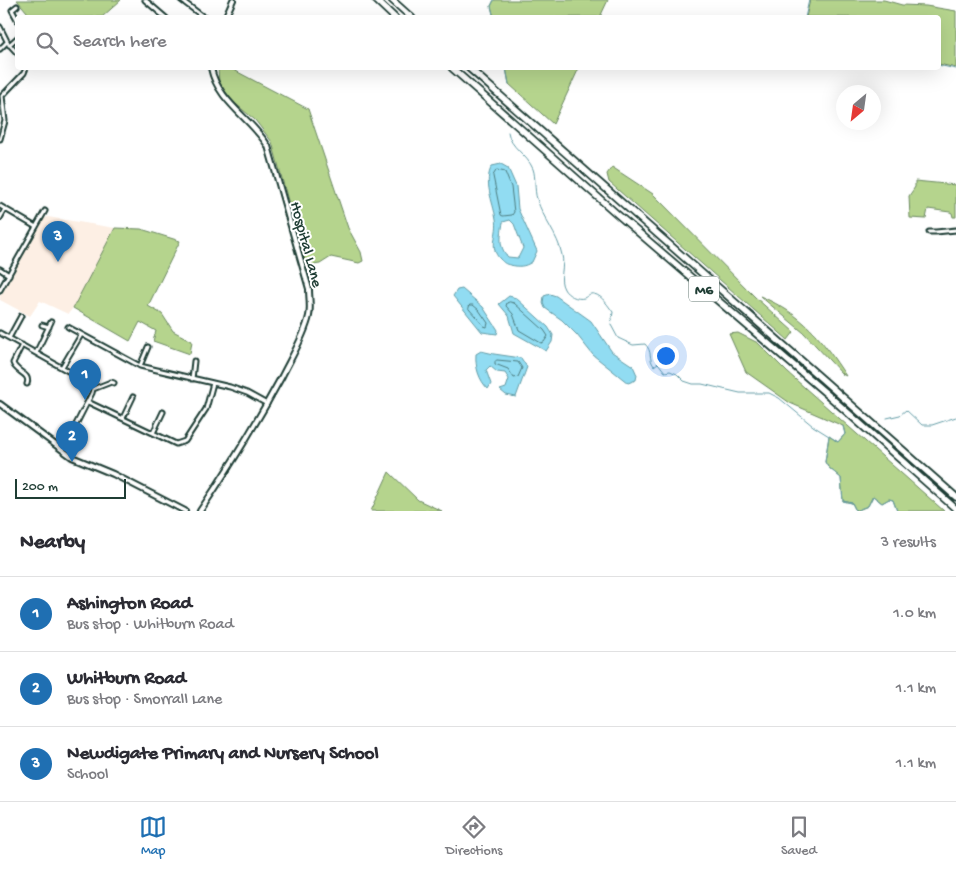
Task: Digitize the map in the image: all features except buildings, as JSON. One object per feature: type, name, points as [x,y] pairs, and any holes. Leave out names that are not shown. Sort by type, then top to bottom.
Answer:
[{"type":"highway","points":[[376,0],[392,15]]},
{"type":"highway","points":[[392,0],[409,15]]},
{"type":"highway","name":"M6","points":[[454,70],[617,214],[828,395],[956,510]]},
{"type":"highway","name":"M6","points":[[471,70],[956,497]]},
{"type":"street","points":[[145,0],[162,15]]},
{"type":"street","points":[[181,0],[201,15]]},
{"type":"street","points":[[226,15],[233,0]]},
{"type":"street","points":[[15,16],[12,10],[17,6]]},
{"type":"street","points":[[0,27],[8,43],[15,51]]},
{"type":"street","points":[[0,49],[15,39]]},
{"type":"street","points":[[0,140],[6,121],[2,96],[25,70]]},
{"type":"street","name":"Hospital Lane","points":[[200,511],[245,442],[267,404],[290,360],[310,312],[308,289],[268,146],[260,133],[221,93],[212,70]]},
{"type":"street","points":[[0,206],[36,227]]},
{"type":"street","points":[[0,218],[5,209]]},
{"type":"street","points":[[0,290],[45,211]]},
{"type":"street","points":[[929,232],[956,230]]},
{"type":"street","points":[[0,269],[9,275]]},
{"type":"street","points":[[9,338],[21,316]]},
{"type":"street","points":[[36,353],[51,322]]},
{"type":"street","points":[[42,325],[50,327]]},
{"type":"street","points":[[68,327],[140,366],[247,393],[267,404]]},
{"type":"street","points":[[0,333],[88,381],[93,389]]},
{"type":"street","points":[[62,367],[81,335]]},
{"type":"street","points":[[22,345],[13,363],[16,369],[28,378],[28,384]]},
{"type":"street","points":[[140,366],[149,346]]},
{"type":"street","points":[[192,379],[194,361]]},
{"type":"street","points":[[63,450],[93,389],[111,382],[114,383]]},
{"type":"street","points":[[88,402],[176,444],[185,441],[208,404],[213,383]]},
{"type":"street","points":[[123,418],[133,397]]},
{"type":"street","points":[[0,404],[83,463],[113,474],[185,511]]},
{"type":"street","points":[[153,433],[163,412]]},
{"type":"shaded area","points":[[48,217],[115,228],[73,308],[68,314],[40,301],[30,316],[0,300],[0,295],[43,219]]},
{"type":"green space","points":[[17,0],[121,0],[104,15],[30,15]]},
{"type":"green space","points":[[494,0],[608,0],[601,15],[493,15],[491,6]]},
{"type":"green space","points":[[810,0],[884,0],[902,5],[926,6],[956,11],[956,68],[941,64],[941,15],[806,15]]},
{"type":"green space","points":[[218,70],[234,70],[308,109],[348,228],[361,252],[363,261],[359,263],[331,257],[320,264],[306,266],[272,142],[255,120],[231,100],[219,82]]},
{"type":"green space","points":[[506,70],[578,70],[553,124],[509,84]]},
{"type":"green space","points":[[612,167],[653,194],[755,297],[794,332],[788,340],[609,182],[607,174]]},
{"type":"green space","points":[[915,181],[956,185],[956,217],[953,217],[950,212],[928,209],[926,219],[910,218],[909,196],[915,187]]},
{"type":"green space","points":[[115,228],[141,229],[180,241],[148,306],[162,314],[173,331],[192,341],[190,354],[153,341],[156,331],[140,322],[130,341],[73,308]]},
{"type":"green space","points":[[760,296],[788,311],[810,329],[828,350],[846,376],[804,333]]},
{"type":"green space","points":[[738,333],[758,343],[787,372],[944,511],[897,511],[893,500],[889,499],[882,503],[873,496],[868,506],[856,511],[852,503],[843,501],[841,478],[825,462],[829,436],[838,442],[845,434],[843,426],[790,403],[746,372],[729,334]]},
{"type":"green space","points":[[389,472],[418,500],[442,511],[371,511]]},
{"type":"water","points":[[501,164],[508,168],[516,186],[518,209],[537,251],[532,262],[526,265],[513,266],[506,264],[500,259],[495,250],[497,224],[489,192],[488,178],[492,166]],"holes":[[[510,220],[514,224],[523,248],[518,258],[508,257],[501,241],[503,222]]]},
{"type":"water","points":[[462,289],[483,307],[498,330],[497,334],[482,332],[453,296],[457,290]]},
{"type":"water","points":[[550,294],[556,296],[591,321],[612,352],[633,366],[637,375],[636,380],[628,383],[593,355],[562,320],[545,308],[543,303],[544,296]]},
{"type":"water","points":[[509,296],[516,298],[548,327],[553,335],[552,342],[546,351],[514,333],[509,316],[499,304]]},
{"type":"water","points":[[481,351],[521,358],[527,367],[516,397],[506,395],[500,390],[506,388],[509,379],[505,373],[497,372],[490,366],[486,370],[491,384],[488,389],[478,373],[476,364],[476,354]]},
{"type":"waterway","points":[[493,15],[491,6],[494,0]]},
{"type":"waterway","points":[[806,15],[809,0]]},
{"type":"waterway","points":[[941,66],[956,69]]},
{"type":"waterway","points":[[506,70],[509,84]]},
{"type":"waterway","points":[[508,132],[509,138],[515,147],[527,159],[533,169],[537,199],[562,255],[562,285],[565,291],[578,298],[584,298],[590,294],[600,297],[613,312],[611,325],[618,338],[633,345],[645,344],[654,366],[658,363],[665,372],[670,371],[677,374],[684,381],[693,384],[702,384],[740,393],[769,393],[779,398],[813,426],[829,436],[825,462],[841,478],[843,501],[852,503],[856,511]]},
{"type":"waterway","points":[[887,418],[900,415],[906,410],[922,425],[932,425],[956,417]]},
{"type":"waterway","points":[[829,436],[838,442],[845,434],[843,426]]},
{"type":"waterway","points":[[857,511],[868,506],[873,496],[882,503],[889,499],[893,500],[897,511]]},
{"type":"place","name":"Newdigate Primary and Nursery School","points":[[58,262]]},
{"type":"place","name":"Ashington Road","points":[[85,400]]},
{"type":"place","name":"Whitburn Road","points":[[72,462]]}]
